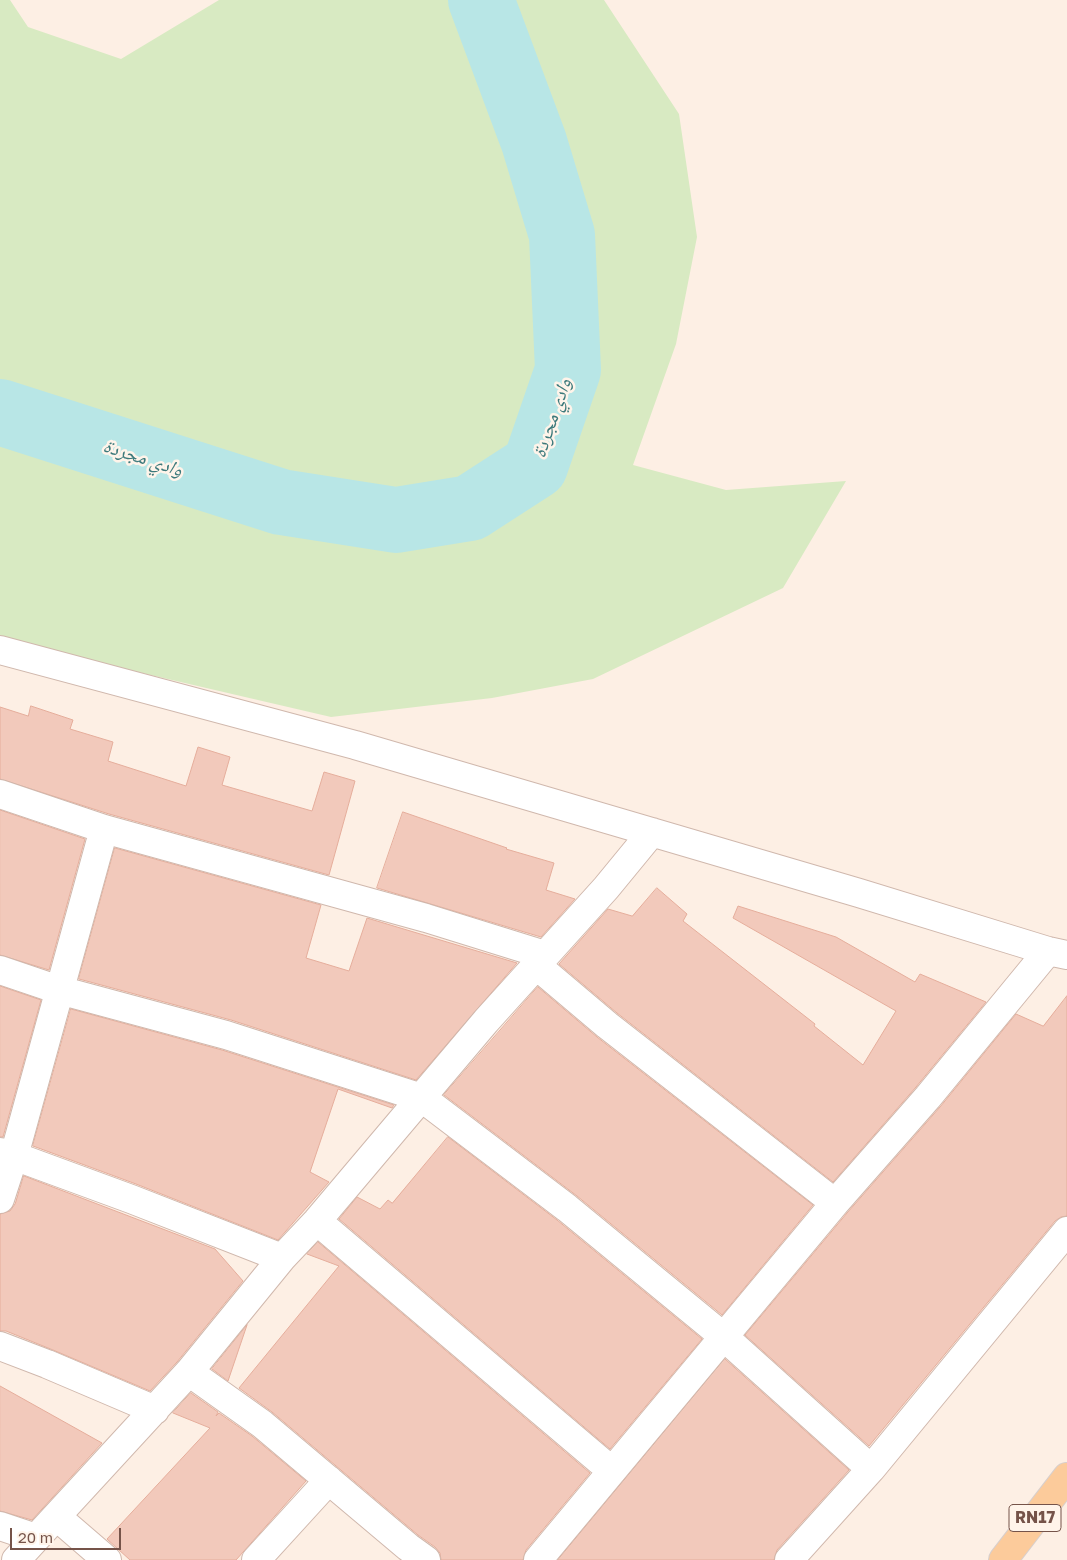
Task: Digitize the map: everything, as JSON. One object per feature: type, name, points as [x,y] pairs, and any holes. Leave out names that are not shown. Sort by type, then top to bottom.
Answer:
[{"type":"main road","name":"RN17","points":[[1003,1560],[1067,1477]]},
{"type":"street","points":[[0,650],[355,745],[1058,953],[928,1097],[836,1203],[538,1560]]},
{"type":"street","points":[[0,794],[104,830],[426,918],[540,960],[629,1042],[836,1203]]},
{"type":"street","points":[[0,1199],[7,1154],[59,990],[104,830]]},
{"type":"street","points":[[16,1560],[189,1372],[282,1258],[317,1221],[486,1021],[606,888],[652,832]]},
{"type":"street","points":[[0,970],[59,990],[226,1035],[422,1098],[567,1208],[724,1337],[871,1469]]},
{"type":"street","points":[[7,1154],[131,1198],[282,1258]]},
{"type":"street","points":[[317,1221],[612,1471]]},
{"type":"street","points":[[789,1560],[871,1469],[1067,1231]]},
{"type":"street","points":[[0,1346],[155,1410]]},
{"type":"street","points":[[189,1372],[262,1424],[426,1560]]},
{"type":"street","points":[[256,1560],[329,1480]]},
{"type":"street","points":[[57,1516],[106,1560]]},
{"type":"street","points":[[0,1526],[36,1538]]},
{"type":"green space","points":[[0,0],[10,0],[28,27],[121,59],[219,0],[604,0],[679,114],[697,237],[676,344],[633,465],[726,490],[846,481],[783,588],[593,679],[492,698],[331,717],[0,640]]},
{"type":"building","points":[[31,706],[73,720],[70,729],[113,742],[108,761],[186,786],[198,747],[230,757],[222,785],[312,811],[324,772],[355,781],[329,875],[109,814],[0,779],[0,707],[28,716]]},
{"type":"building","points":[[0,810],[85,839],[49,970],[0,955]]},
{"type":"building","points":[[403,812],[506,849],[554,863],[546,890],[575,899],[541,937],[377,888]]},
{"type":"building","points":[[115,848],[321,905],[306,958],[349,971],[367,918],[517,963],[416,1080],[231,1020],[79,979]]},
{"type":"building","points":[[657,888],[687,914],[683,921],[815,1024],[814,1026],[863,1065],[896,1011],[733,918],[738,906],[836,937],[915,982],[920,974],[986,1002],[916,1087],[833,1182],[617,1013],[559,964],[608,909],[632,916]]},
{"type":"building","points":[[0,986],[41,1000],[3,1137],[0,1137]]},
{"type":"building","points":[[538,987],[597,1037],[813,1205],[722,1315],[577,1196],[444,1095]]},
{"type":"building","points":[[1067,996],[1067,1216],[1055,1221],[869,1446],[745,1335],[847,1213],[940,1107],[1016,1014],[1043,1026]]},
{"type":"building","points":[[71,1009],[222,1050],[394,1105],[392,1108],[338,1089],[310,1172],[329,1182],[278,1240],[33,1146]]},
{"type":"building","points":[[448,1137],[557,1220],[702,1339],[610,1449],[339,1219],[357,1197],[380,1209],[388,1200],[392,1203]]},
{"type":"building","points":[[24,1176],[215,1249],[243,1281],[177,1362],[150,1391],[6,1331],[0,1331],[0,1214],[10,1211],[15,1204]]},
{"type":"building","points":[[318,1242],[590,1473],[526,1550],[523,1560],[441,1560],[440,1553],[435,1547],[418,1535],[272,1412],[239,1388],[339,1266],[307,1254]]},
{"type":"building","points":[[247,1325],[228,1381],[212,1369]]},
{"type":"building","points":[[725,1359],[849,1470],[777,1550],[774,1560],[558,1560]]},
{"type":"building","points":[[0,1386],[102,1443],[32,1520],[0,1511]]},
{"type":"building","points":[[191,1393],[218,1412],[216,1416],[219,1413],[252,1436],[306,1481],[236,1560],[130,1560],[107,1539],[210,1428],[173,1413]]},
{"type":"waterway","name":"وادي مجردة","points":[[0,412],[281,502],[396,520],[470,508],[535,466],[568,370],[562,235],[534,142],[481,0]]}]
